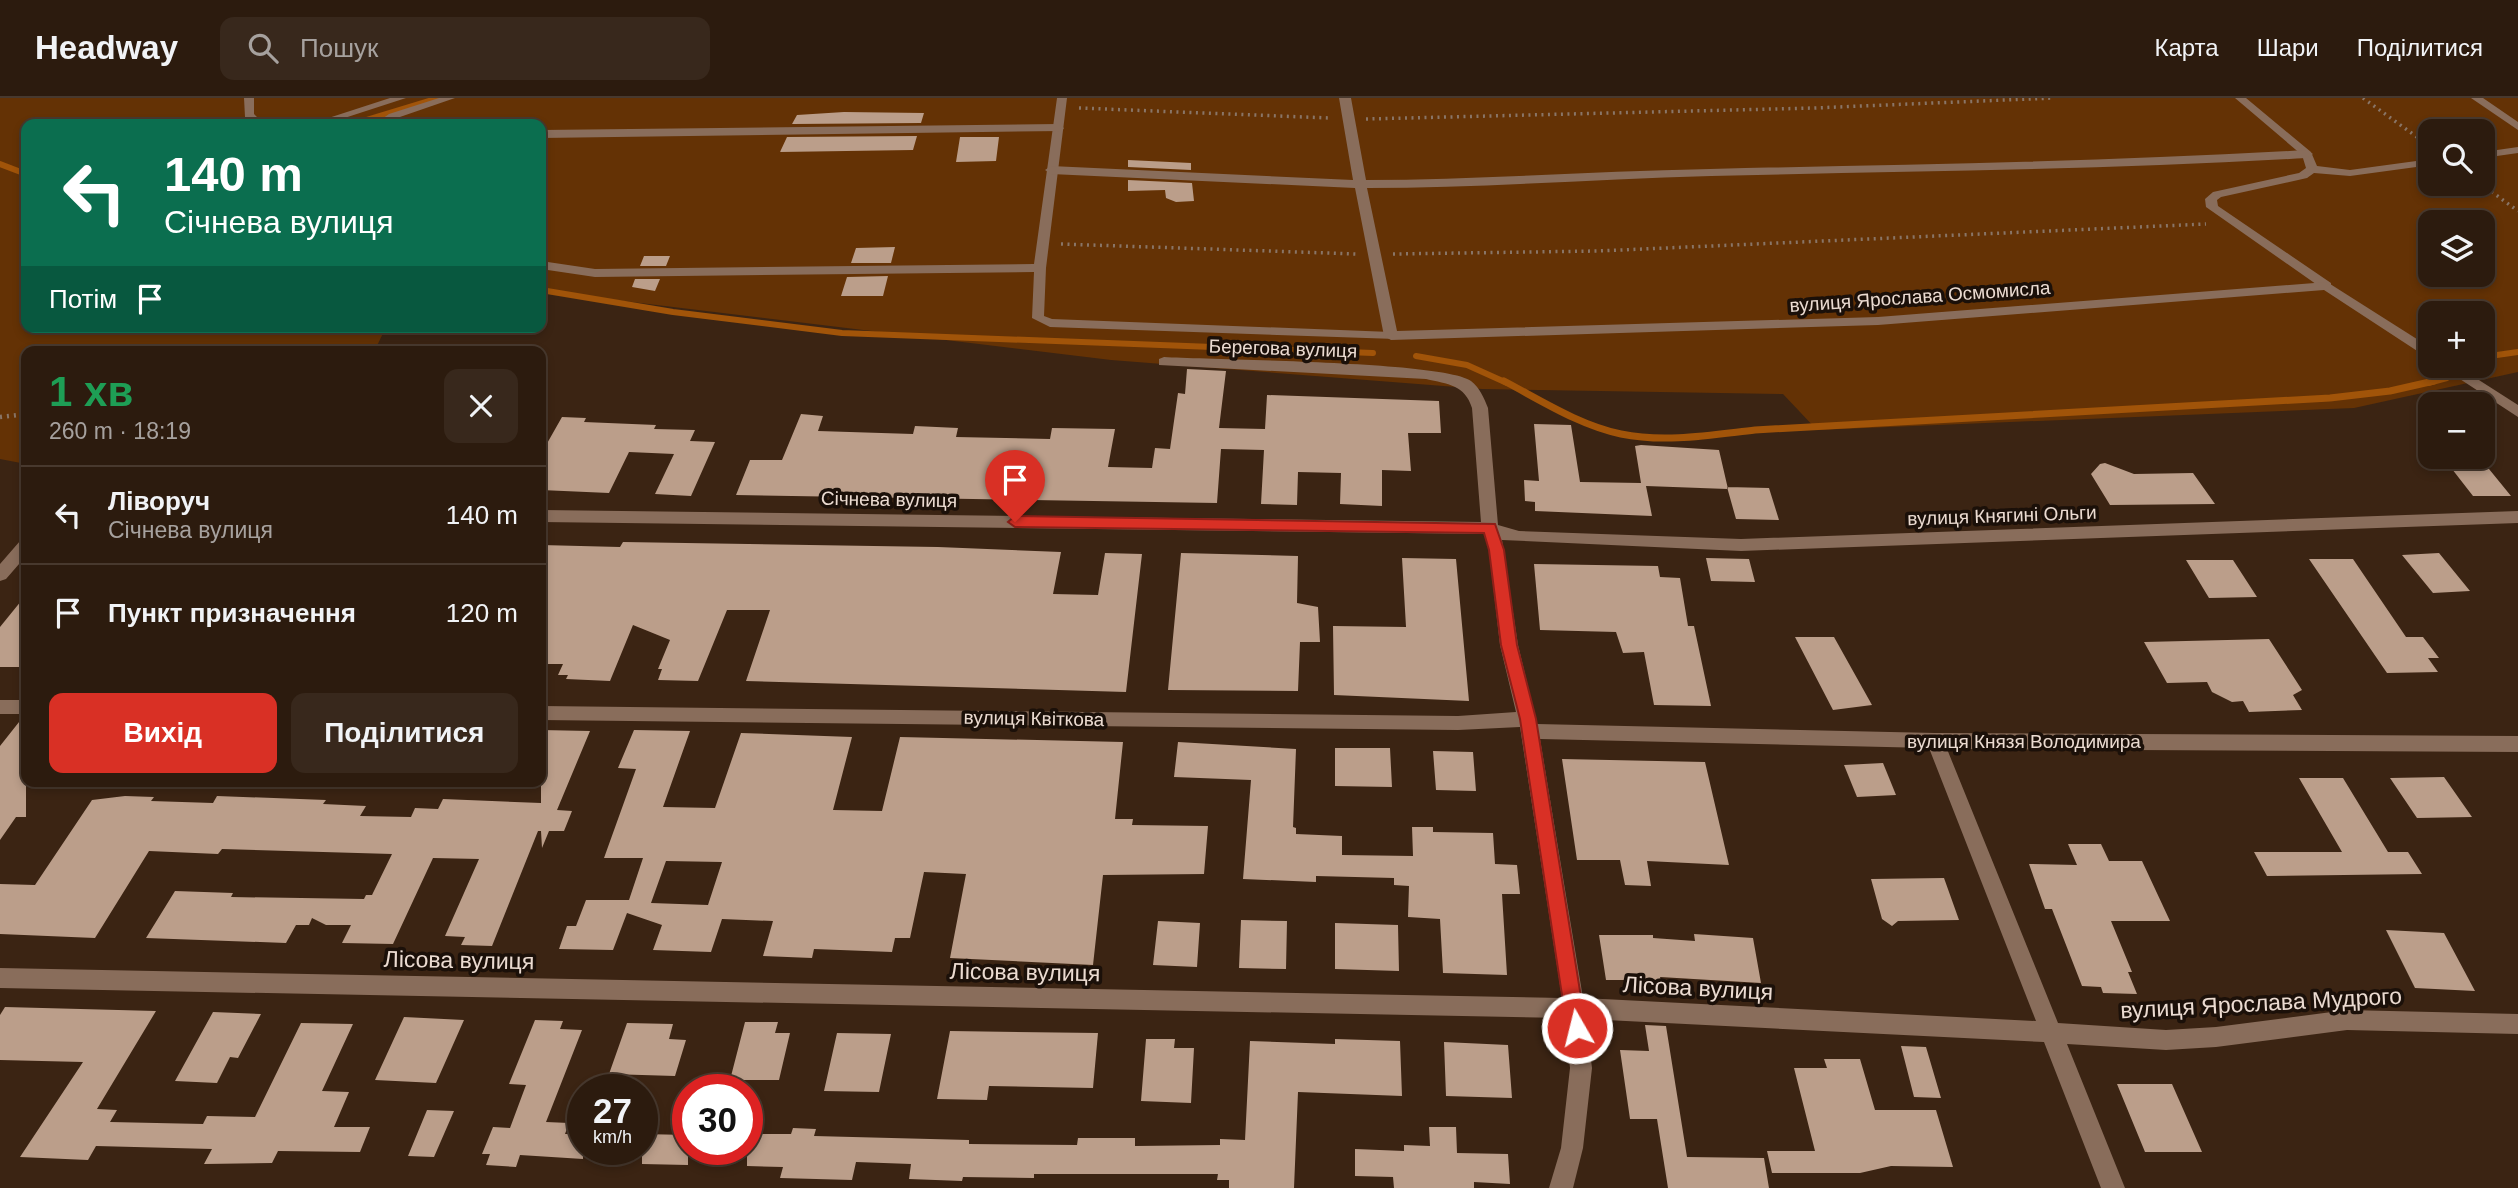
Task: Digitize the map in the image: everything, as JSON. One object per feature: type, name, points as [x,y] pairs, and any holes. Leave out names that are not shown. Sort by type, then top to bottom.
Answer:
[{"type":"street","points":[[1345,98],[1373,254],[1391,336]]},
{"type":"street","points":[[546,134],[1058,128]]},
{"type":"street","points":[[1051,170],[1361,184],[1505,183],[1685,173],[2208,160],[2307,153]]},
{"type":"street","points":[[2328,286],[2418,346]]},
{"type":"street","name":"вулиця Ярослава Осмомисла","points":[[1391,336],[1878,321],[2328,286]]},
{"type":"street","name":"Берегова вулиця","points":[[1164,362],[1400,372],[1452,379],[1469,387],[1476,396],[1481,418],[1490,528],[1497,550],[1509,645],[1529,725],[1581,1068],[1572,1148],[1561,1188]]},
{"type":"street","points":[[2466,378],[2518,412]]},
{"type":"street","name":"Січнева вулиця","points":[[546,516],[1490,528]]},
{"type":"street","name":"вулиця Княгині Ольги","points":[[1490,528],[1505,535],[1519,537],[1741,545],[2518,517]]},
{"type":"street","points":[[0,575],[21,551]]},
{"type":"street","points":[[0,707],[21,707]]},
{"type":"street","name":"вулиця Квіткова","points":[[546,713],[1529,725]]},
{"type":"street","name":"вулиця Князя Володимира","points":[[1529,725],[1935,741],[2518,744]]},
{"type":"street","points":[[1935,741],[2113,1188]]},
{"type":"street","name":"Лісова вулиця","points":[[0,978],[1574,1009],[2049,1032]]},
{"type":"street","name":"вулиця Ярослава Мудрого","points":[[2049,1032],[2166,1040],[2216,1037],[2347,1020],[2518,1024]]},
{"type":"lane","points":[[249,98],[249,115],[253,119]]},
{"type":"lane","points":[[332,119],[401,98]]},
{"type":"lane","points":[[388,119],[450,98]]},
{"type":"lane","points":[[2240,98],[2307,153],[2312,169]]},
{"type":"lane","points":[[2476,98],[2518,127]]},
{"type":"lane","points":[[1062,103],[1040,268],[1037,313],[1043,321],[1391,336]]},
{"type":"lane","points":[[2495,153],[2518,150]]},
{"type":"lane","points":[[2328,286],[2234,223],[2212,206],[2211,198],[2217,194],[2303,176],[2312,169],[2350,173],[2418,164]]},
{"type":"lane","points":[[546,266],[595,273],[1040,268]]},
{"type":"path","points":[[1062,103],[1349,118],[1814,108],[2053,98]]},
{"type":"path","points":[[2363,98],[2418,138]]},
{"type":"path","points":[[2495,194],[2518,211]]},
{"type":"path","points":[[1043,244],[1373,254],[1598,251],[2234,223]]},
{"type":"path","points":[[0,417],[21,415]]},
{"type":"shaded area","points":[[0,98],[2518,98],[2518,372],[2495,377],[2495,301],[2418,301],[2418,378],[2491,378],[2354,408],[1817,430],[1783,394],[1482,389],[1111,360],[546,292],[546,119],[21,119],[21,333],[383,333],[377,346],[21,346],[21,463],[0,459]]},
{"type":"building","points":[[844,112],[924,113],[921,123],[792,124],[797,115]]},
{"type":"building","points":[[917,136],[913,150],[780,152],[787,137]]},
{"type":"building","points":[[960,137],[999,137],[996,161],[956,162]]},
{"type":"building","points":[[1128,160],[1191,163],[1191,170],[1128,167]]},
{"type":"building","points":[[1128,180],[1192,183],[1194,201],[1176,202],[1166,198],[1165,190],[1128,191]]},
{"type":"building","points":[[895,247],[891,263],[851,263],[856,248]]},
{"type":"building","points":[[644,256],[670,256],[666,266],[640,266]]},
{"type":"building","points":[[888,276],[883,296],[841,296],[847,277]]},
{"type":"building","points":[[635,279],[660,279],[655,291],[632,287]]},
{"type":"building","points":[[1187,369],[1226,371],[1219,428],[1265,429],[1267,395],[1439,401],[1441,433],[1408,433],[1411,471],[1382,470],[1382,506],[1340,504],[1341,473],[1298,472],[1297,505],[1261,504],[1264,450],[1221,449],[1217,503],[736,495],[750,460],[782,460],[801,414],[823,416],[818,431],[913,434],[915,426],[958,428],[956,437],[1050,439],[1052,428],[1115,429],[1108,467],[1152,468],[1155,448],[1170,449],[1178,393],[1185,394]]},
{"type":"building","points":[[562,417],[586,418],[584,422],[656,425],[654,429],[695,430],[690,441],[715,442],[691,496],[655,494],[674,454],[629,452],[609,493],[546,490],[546,445]]},
{"type":"building","points":[[1534,424],[1571,425],[1580,482],[1641,483],[1635,446],[1641,445],[1719,450],[1728,489],[1646,486],[1652,516],[1535,511],[1535,502],[1525,501],[1524,480],[1539,481]]},
{"type":"building","points":[[2105,463],[2134,474],[2193,473],[2215,504],[2110,505],[2091,474],[2100,464]]},
{"type":"building","points":[[2452,469],[2489,469],[2511,496],[2473,496]]},
{"type":"building","points":[[1727,487],[1769,488],[1779,520],[1736,519]]},
{"type":"building","points":[[623,542],[938,547],[1061,552],[1053,594],[1098,595],[1105,553],[1142,554],[1126,692],[746,681],[770,610],[727,610],[698,681],[658,680],[662,669],[658,669],[670,640],[633,625],[610,681],[566,679],[568,675],[558,675],[563,664],[546,664],[546,545],[620,547]]},
{"type":"building","points":[[1181,553],[1298,556],[1297,603],[1318,607],[1320,642],[1300,642],[1298,691],[1168,690]]},
{"type":"building","points":[[2439,553],[2470,591],[2433,593],[2402,555]]},
{"type":"building","points":[[1402,558],[1456,559],[1469,701],[1334,695],[1333,626],[1406,627]]},
{"type":"building","points":[[1706,558],[1749,559],[1755,582],[1711,581]]},
{"type":"building","points":[[2309,559],[2353,559],[2406,637],[2423,637],[2439,658],[2428,658],[2438,672],[2387,673]]},
{"type":"building","points":[[2186,560],[2233,560],[2257,597],[2209,598]]},
{"type":"building","points":[[1534,564],[1658,566],[1660,577],[1680,578],[1688,626],[1694,626],[1711,706],[1654,705],[1644,652],[1623,653],[1616,632],[1540,630]]},
{"type":"building","points":[[21,601],[21,667],[0,667],[0,627]]},
{"type":"building","points":[[1795,637],[1834,637],[1872,705],[1833,710]]},
{"type":"building","points":[[2269,639],[2302,690],[2293,695],[2302,710],[2249,712],[2243,701],[2232,702],[2212,692],[2207,682],[2167,683],[2144,642]]},
{"type":"building","points":[[21,720],[21,787],[26,787],[26,817],[16,817],[0,840],[0,746]]},
{"type":"building","points":[[546,730],[590,731],[557,810],[572,811],[564,831],[549,831],[542,848],[541,831],[538,831],[492,946],[461,945],[465,937],[445,936],[479,859],[433,858],[393,944],[342,943],[351,925],[326,925],[312,918],[309,925],[296,925],[286,943],[146,938],[175,891],[233,893],[231,897],[364,899],[366,895],[372,895],[392,854],[222,849],[218,854],[149,851],[95,938],[0,934],[0,884],[35,885],[92,800],[125,796],[154,797],[151,801],[213,803],[217,796],[326,800],[323,804],[366,806],[360,816],[411,817],[415,808],[438,809],[443,799],[541,803],[541,787],[546,787]]},
{"type":"building","points":[[634,730],[690,731],[663,807],[715,808],[741,733],[852,737],[833,810],[882,811],[900,737],[1123,742],[1115,819],[1133,819],[1132,825],[1208,826],[1204,874],[1103,875],[1093,965],[950,958],[966,874],[924,872],[910,938],[895,938],[892,952],[814,949],[812,958],[763,956],[773,921],[722,919],[711,952],[653,950],[662,925],[627,913],[613,950],[559,949],[567,926],[576,926],[586,900],[629,900],[643,858],[604,858],[636,769],[618,768]],"holes":[[[666,861],[722,862],[708,905],[651,903]]]},
{"type":"building","points":[[1178,742],[1296,749],[1293,827],[1296,828],[1296,834],[1342,836],[1342,855],[1413,856],[1412,827],[1433,827],[1433,832],[1493,833],[1495,864],[1517,865],[1520,894],[1502,894],[1507,975],[1443,973],[1440,919],[1408,917],[1409,886],[1394,885],[1394,878],[1316,876],[1316,882],[1243,879],[1251,780],[1174,777]]},
{"type":"building","points":[[1335,748],[1390,748],[1392,787],[1335,786]]},
{"type":"building","points":[[1433,751],[1473,752],[1476,791],[1436,790]]},
{"type":"building","points":[[1562,759],[1705,762],[1729,865],[1647,861],[1651,886],[1625,885],[1620,860],[1577,860]]},
{"type":"building","points":[[1883,763],[1896,795],[1857,797],[1844,765]]},
{"type":"building","points":[[2444,777],[2472,817],[2417,818],[2390,778]]},
{"type":"building","points":[[2299,778],[2343,778],[2388,852],[2408,852],[2422,874],[2267,876],[2254,852],[2342,852]]},
{"type":"building","points":[[2068,844],[2101,844],[2109,861],[2142,861],[2170,921],[2111,921],[2132,972],[2128,972],[2137,994],[2103,993],[2101,987],[2082,986],[2052,909],[2045,909],[2029,864],[2077,865]]},
{"type":"building","points":[[1944,878],[1959,920],[1898,921],[1892,926],[1882,919],[1871,879]]},
{"type":"building","points":[[1241,920],[1287,921],[1286,969],[1239,968]]},
{"type":"building","points":[[1158,921],[1200,923],[1197,967],[1153,965]]},
{"type":"building","points":[[1335,923],[1398,925],[1399,971],[1335,969]]},
{"type":"building","points":[[2386,930],[2444,933],[2475,991],[2415,988]]},
{"type":"building","points":[[1694,934],[1753,938],[1761,983],[1660,977],[1661,980],[1606,980],[1599,935],[1653,935],[1653,938],[1695,941]]},
{"type":"building","points":[[5,1007],[156,1011],[97,1109],[117,1110],[110,1122],[203,1124],[207,1116],[255,1117],[301,1023],[353,1024],[322,1091],[349,1092],[334,1127],[370,1127],[360,1152],[278,1151],[272,1163],[204,1164],[212,1149],[96,1146],[88,1160],[20,1157],[83,1062],[0,1060],[0,1015]]},
{"type":"building","points":[[213,1012],[261,1014],[238,1058],[230,1057],[217,1083],[175,1081]]},
{"type":"building","points":[[404,1017],[464,1020],[436,1083],[375,1080]]},
{"type":"building","points":[[535,1020],[563,1021],[560,1029],[582,1030],[546,1122],[567,1123],[567,1158],[520,1155],[516,1167],[486,1165],[490,1154],[482,1154],[493,1127],[510,1128],[526,1085],[509,1084]]},
{"type":"building","points":[[745,1022],[778,1022],[775,1033],[790,1033],[779,1080],[763,1080],[763,1074],[732,1074]]},
{"type":"building","points":[[627,1023],[673,1024],[669,1039],[686,1040],[676,1074],[672,1076],[609,1074]]},
{"type":"building","points":[[1645,1025],[1666,1026],[1687,1157],[1764,1158],[1769,1188],[1668,1188],[1657,1119],[1630,1119],[1620,1050],[1649,1051]]},
{"type":"building","points":[[950,1031],[1098,1033],[1093,1088],[989,1086],[987,1100],[937,1099]]},
{"type":"building","points":[[837,1033],[891,1034],[879,1092],[824,1091]]},
{"type":"building","points":[[1146,1039],[1175,1039],[1174,1048],[1194,1048],[1191,1103],[1141,1101]]},
{"type":"building","points":[[1335,1039],[1400,1041],[1402,1096],[1298,1092],[1294,1188],[1229,1188],[1229,1180],[1217,1180],[1218,1174],[1034,1174],[1034,1178],[963,1177],[962,1181],[909,1179],[911,1164],[856,1162],[852,1180],[780,1178],[783,1167],[747,1166],[763,1165],[763,1134],[791,1134],[793,1128],[816,1129],[814,1136],[969,1140],[969,1144],[1077,1145],[1078,1138],[1135,1138],[1135,1146],[1220,1145],[1220,1139],[1245,1140],[1250,1041],[1335,1044]]},
{"type":"building","points":[[1444,1042],[1508,1045],[1512,1098],[1446,1096]]},
{"type":"building","points":[[1901,1046],[1926,1047],[1941,1098],[1914,1097]]},
{"type":"building","points":[[1824,1059],[1860,1059],[1875,1110],[1936,1110],[1953,1167],[1891,1166],[1860,1173],[1772,1173],[1767,1151],[1815,1151],[1794,1068],[1827,1068]]},
{"type":"building","points":[[2117,1084],[2172,1084],[2202,1152],[2145,1152]]},
{"type":"building","points":[[427,1110],[454,1111],[434,1157],[408,1156]]},
{"type":"building","points":[[1429,1127],[1456,1127],[1457,1153],[1508,1154],[1510,1184],[1474,1182],[1474,1188],[1394,1188],[1393,1177],[1355,1176],[1355,1149],[1404,1151],[1404,1145],[1430,1146]]},
{"type":"building","points":[[658,1134],[672,1135],[672,1165],[658,1164]]},
{"type":"waterway","points":[[370,119],[439,98]]},
{"type":"waterway","points":[[0,164],[21,172]]},
{"type":"waterway","points":[[546,291],[673,312],[842,333],[1373,353]]},
{"type":"waterway","points":[[2495,355],[2518,352]]},
{"type":"waterway","points":[[1416,356],[1467,365],[1507,383]]},
{"type":"waterway","points":[[2428,383],[2447,378]]},
{"type":"waterway","points":[[1504,381],[1590,425],[1621,434],[1654,438],[2330,398],[2390,391],[2434,381]]},
{"type":"route","points":[[1015,522],[1490,528],[1497,550],[1509,645],[1528,719],[1577,1028]]}]
